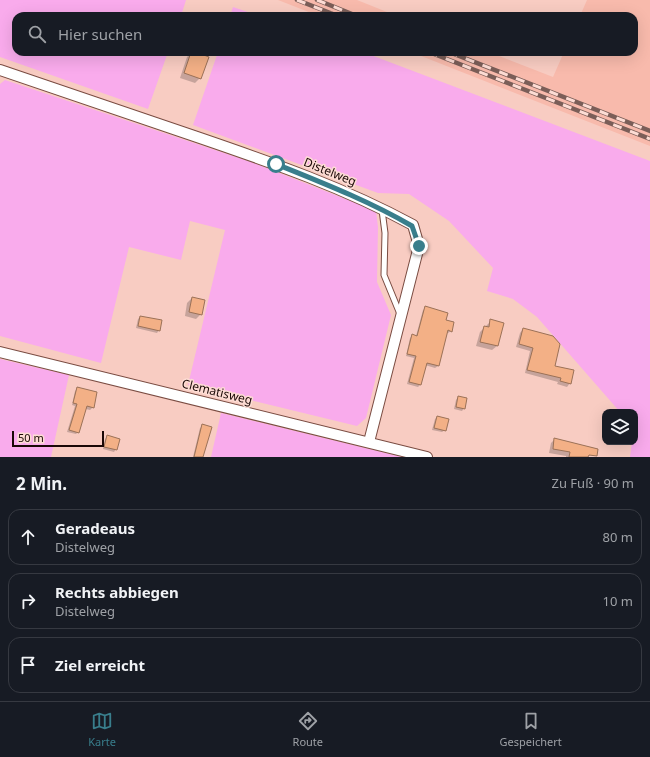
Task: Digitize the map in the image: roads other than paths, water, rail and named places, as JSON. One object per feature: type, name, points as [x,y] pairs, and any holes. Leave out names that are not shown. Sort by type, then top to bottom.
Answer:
[{"type":"street","name":"Distelweg","points":[[0,70],[276,164],[340,189],[382,208],[412,226],[419,246],[369,442]]},
{"type":"street","name":"Clematisweg","points":[[0,352],[427,457]]},
{"type":"lane","points":[[382,208],[384,233],[384,275],[401,318]]},
{"type":"railway","points":[[297,0],[328,12]]},
{"type":"railway","points":[[317,0],[347,12]]},
{"type":"railway","points":[[439,56],[650,139]]},
{"type":"railway","points":[[459,56],[650,131]]}]
